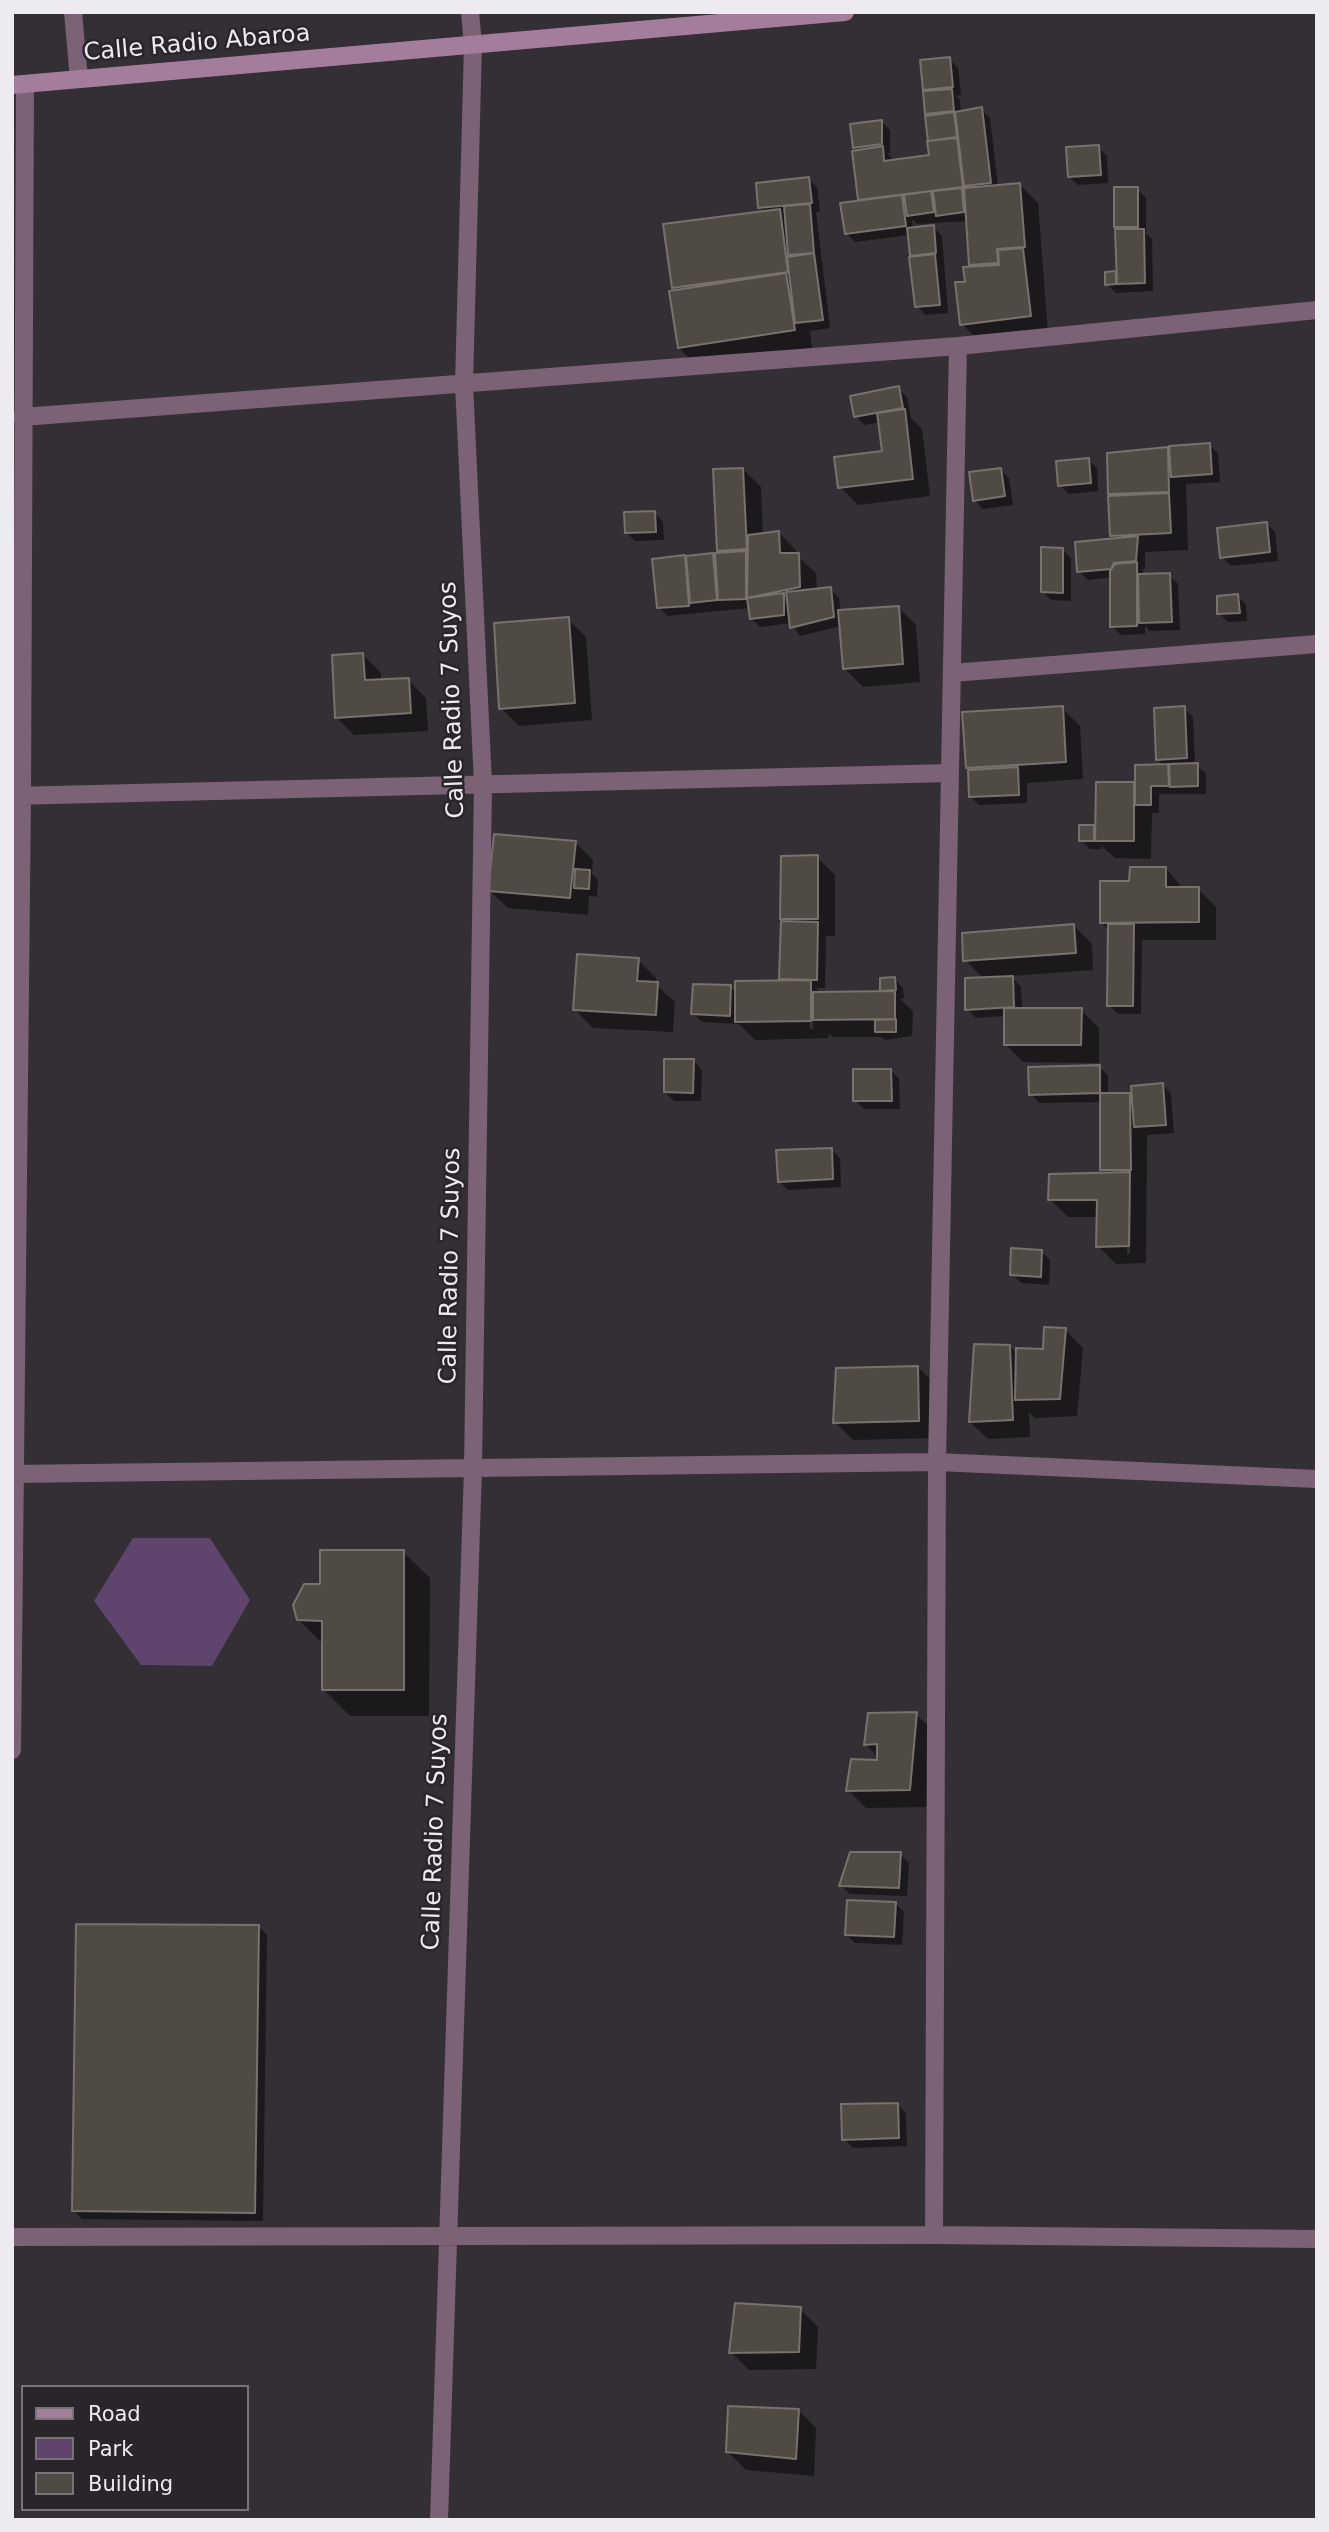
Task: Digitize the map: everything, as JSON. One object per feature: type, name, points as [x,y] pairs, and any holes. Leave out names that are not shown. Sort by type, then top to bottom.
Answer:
[{"type":"street","points":[[73,12],[79,79]]},
{"type":"street","name":"Calle Radio 7 Suyos","points":[[439,2520],[473,1468],[483,784],[464,384],[473,45],[470,12]]},
{"type":"street","name":"Calle Radio Abaroa","points":[[19,85],[845,12]]},
{"type":"street","points":[[12,1750],[17,795],[22,417],[19,85]]},
{"type":"street","points":[[22,417],[958,346],[1317,310]]},
{"type":"street","points":[[933,2235],[937,1462],[958,346]]},
{"type":"street","points":[[952,674],[1317,644]]},
{"type":"street","points":[[17,795],[950,773]]},
{"type":"street","points":[[13,1474],[937,1462],[1317,1479]]},
{"type":"street","points":[[12,2237],[933,2235],[1317,2239]]},
{"type":"green space","points":[[133,1538],[210,1538],[250,1600],[212,1666],[141,1665],[94,1601]]},
{"type":"building","points":[[950,57],[953,87],[923,90],[920,60]]},
{"type":"building","points":[[952,89],[954,111],[925,114],[923,91]]},
{"type":"building","points":[[982,107],[991,183],[964,186],[955,112]]},
{"type":"building","points":[[954,112],[957,137],[928,141],[925,116]]},
{"type":"building","points":[[882,120],[882,144],[853,148],[850,124]]},
{"type":"building","points":[[957,138],[963,187],[858,200],[852,151],[883,146],[884,161],[929,155],[927,141]]},
{"type":"building","points":[[1099,145],[1101,175],[1068,177],[1066,147]]},
{"type":"building","points":[[809,177],[812,203],[758,208],[756,183]]},
{"type":"building","points":[[1020,183],[1025,247],[997,249],[998,263],[969,265],[964,188]]},
{"type":"building","points":[[1114,187],[1138,187],[1138,227],[1114,227]]},
{"type":"building","points":[[962,188],[964,212],[936,216],[933,191]]},
{"type":"building","points":[[931,191],[934,212],[907,216],[904,195]]},
{"type":"building","points":[[902,195],[906,226],[845,234],[840,203]]},
{"type":"building","points":[[810,204],[814,253],[788,255],[784,206]]},
{"type":"building","points":[[780,209],[788,272],[672,288],[663,224]]},
{"type":"building","points":[[934,225],[936,253],[910,256],[907,228]]},
{"type":"building","points":[[1115,229],[1144,229],[1145,283],[1117,284]]},
{"type":"building","points":[[1023,248],[1031,316],[960,325],[955,282],[965,282],[963,267],[999,265],[998,250]]},
{"type":"building","points":[[814,253],[823,320],[795,323],[787,257]]},
{"type":"building","points":[[935,254],[940,305],[915,307],[909,257]]},
{"type":"building","points":[[1116,271],[1116,284],[1105,285],[1105,272]]},
{"type":"building","points":[[786,273],[795,330],[678,348],[669,291]]},
{"type":"building","points":[[899,386],[903,408],[854,417],[850,396]]},
{"type":"building","points":[[905,409],[913,479],[838,488],[834,457],[882,451],[877,413]]},
{"type":"building","points":[[1210,443],[1212,474],[1171,477],[1169,446]]},
{"type":"building","points":[[1168,447],[1169,492],[1108,494],[1107,453]]},
{"type":"building","points":[[1089,458],[1091,483],[1058,486],[1056,461]]},
{"type":"building","points":[[743,468],[747,549],[717,551],[713,469]]},
{"type":"building","points":[[1001,468],[1005,496],[973,501],[969,472]]},
{"type":"building","points":[[1169,493],[1171,533],[1110,536],[1108,496]]},
{"type":"building","points":[[655,511],[656,532],[625,533],[624,512]]},
{"type":"building","points":[[1267,522],[1270,552],[1220,558],[1217,528]]},
{"type":"building","points":[[779,531],[780,553],[799,553],[800,587],[747,598],[748,535]]},
{"type":"building","points":[[1138,536],[1136,561],[1114,563],[1111,569],[1077,572],[1075,542]]},
{"type":"building","points":[[1041,547],[1063,548],[1063,593],[1041,592]]},
{"type":"building","points":[[746,551],[746,599],[718,600],[715,553]]},
{"type":"building","points":[[713,553],[717,600],[690,603],[686,556]]},
{"type":"building","points":[[685,555],[689,606],[657,608],[652,559]]},
{"type":"building","points":[[1137,562],[1137,626],[1110,627],[1110,571],[1115,564]]},
{"type":"building","points":[[1170,573],[1172,622],[1139,623],[1138,574]]},
{"type":"building","points":[[831,587],[834,617],[790,628],[786,592]]},
{"type":"building","points":[[784,593],[784,615],[750,619],[747,598]]},
{"type":"building","points":[[1238,594],[1240,613],[1217,614],[1217,596]]},
{"type":"building","points":[[899,606],[903,664],[843,669],[838,610]]},
{"type":"building","points":[[569,617],[575,703],[499,709],[494,623]]},
{"type":"building","points":[[363,653],[365,680],[409,678],[411,713],[335,718],[332,655]]},
{"type":"building","points":[[1063,706],[1066,762],[966,768],[962,712]]},
{"type":"building","points":[[1185,706],[1187,758],[1156,760],[1154,708]]},
{"type":"building","points":[[1198,763],[1198,786],[1170,787],[1169,764]]},
{"type":"building","points":[[1168,764],[1169,786],[1151,786],[1151,805],[1135,805],[1135,765]]},
{"type":"building","points":[[1018,767],[1019,795],[969,797],[968,770]]},
{"type":"building","points":[[1096,782],[1134,782],[1134,841],[1095,841]]},
{"type":"building","points":[[1079,825],[1094,825],[1094,841],[1079,841]]},
{"type":"building","points":[[494,834],[576,841],[570,898],[488,891]]},
{"type":"building","points":[[818,855],[818,919],[780,919],[781,856]]},
{"type":"building","points":[[1130,867],[1166,867],[1166,887],[1199,887],[1199,922],[1100,923],[1100,881],[1129,881]]},
{"type":"building","points":[[575,869],[590,870],[589,889],[574,888]]},
{"type":"building","points":[[781,921],[818,922],[817,980],[779,979]]},
{"type":"building","points":[[1074,924],[1076,953],[963,961],[962,933]]},
{"type":"building","points":[[1108,924],[1134,924],[1133,1006],[1107,1006]]},
{"type":"building","points":[[577,954],[639,958],[637,981],[658,982],[656,1015],[573,1010]]},
{"type":"building","points":[[1013,976],[1014,1007],[965,1010],[965,978]]},
{"type":"building","points":[[895,977],[896,990],[880,991],[880,978]]},
{"type":"building","points":[[811,980],[811,1021],[735,1022],[735,981]]},
{"type":"building","points":[[693,984],[731,985],[730,1016],[691,1014]]},
{"type":"building","points":[[895,991],[895,1019],[813,1020],[813,992]]},
{"type":"building","points":[[1004,1008],[1082,1008],[1081,1045],[1004,1045]]},
{"type":"building","points":[[896,1019],[896,1032],[875,1032],[875,1020]]},
{"type":"building","points":[[664,1059],[694,1059],[693,1093],[664,1092]]},
{"type":"building","points":[[1100,1065],[1100,1093],[1029,1095],[1028,1067]]},
{"type":"building","points":[[853,1069],[891,1069],[892,1101],[853,1101]]},
{"type":"building","points":[[1163,1083],[1166,1125],[1134,1127],[1131,1086]]},
{"type":"building","points":[[1100,1093],[1130,1093],[1131,1170],[1100,1170]]},
{"type":"building","points":[[832,1148],[833,1179],[778,1182],[776,1150]]},
{"type":"building","points":[[1130,1172],[1129,1246],[1096,1247],[1097,1200],[1048,1200],[1049,1174]]},
{"type":"building","points":[[1011,1248],[1042,1250],[1041,1277],[1010,1275]]},
{"type":"building","points":[[1044,1327],[1066,1328],[1060,1399],[1015,1400],[1016,1348],[1043,1349]]},
{"type":"building","points":[[974,1344],[1010,1345],[1013,1420],[969,1422]]},
{"type":"building","points":[[918,1366],[919,1421],[833,1423],[836,1368]]},
{"type":"building","points":[[320,1550],[404,1550],[404,1690],[322,1690],[322,1621],[297,1620],[293,1605],[304,1584],[320,1584]]},
{"type":"building","points":[[917,1712],[910,1790],[846,1791],[851,1759],[877,1760],[877,1744],[864,1745],[868,1713]]},
{"type":"building","points":[[850,1852],[901,1852],[899,1888],[839,1886]]},
{"type":"building","points":[[847,1900],[896,1902],[894,1937],[845,1935]]},
{"type":"building","points":[[76,1924],[259,1925],[255,2213],[72,2211]]},
{"type":"building","points":[[898,2103],[899,2138],[842,2140],[841,2104]]},
{"type":"building","points":[[735,2303],[801,2307],[799,2352],[729,2353]]},
{"type":"building","points":[[728,2406],[799,2409],[796,2459],[726,2452]]}]
